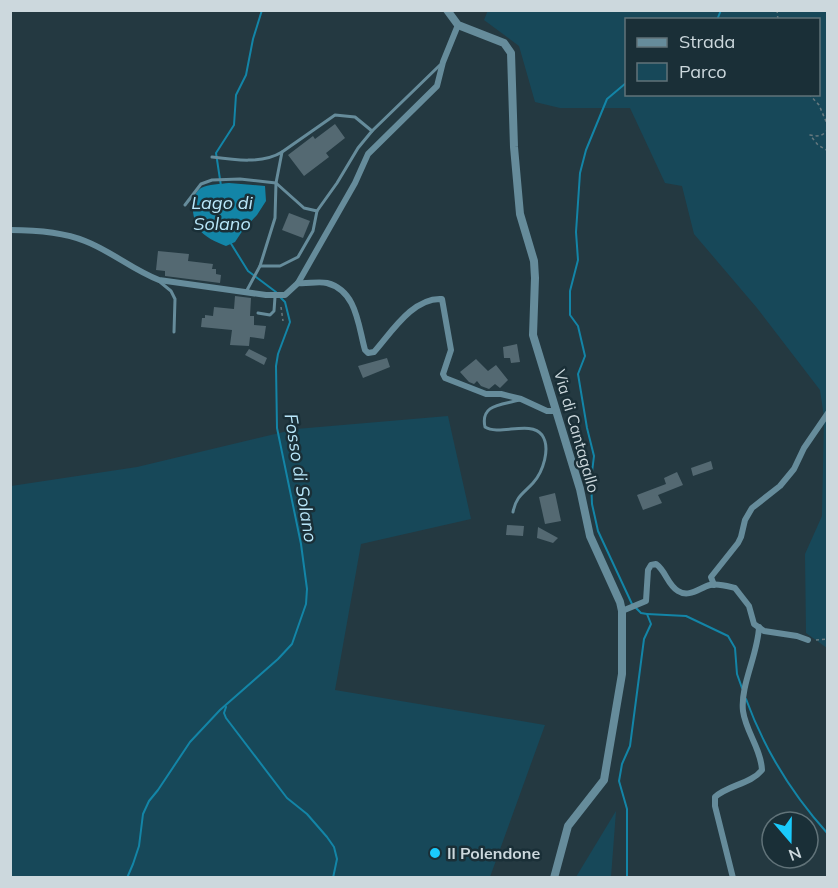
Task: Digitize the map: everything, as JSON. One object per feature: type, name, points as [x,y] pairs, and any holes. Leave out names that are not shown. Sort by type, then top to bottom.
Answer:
[{"type":"street","points":[[10,230],[52,233],[83,240],[143,274],[159,280],[285,295],[298,283],[355,183],[368,154],[437,86],[443,62],[458,25],[447,10]]},
{"type":"street","name":"Via di Cantagallo","points":[[458,25],[504,43],[511,53],[514,147],[520,214],[535,270],[533,335],[580,489],[590,536],[622,611],[622,674],[604,780],[568,826],[554,878]]},
{"type":"street","points":[[298,283],[324,282],[345,295],[352,303],[365,350],[368,353],[374,352],[412,310],[432,298],[442,299],[451,351],[443,374],[445,378],[486,394],[501,394],[521,399],[547,411],[555,411]]},
{"type":"street","points":[[714,585],[711,577],[738,543],[745,520],[752,508],[780,486],[794,469],[804,448],[828,413]]},
{"type":"street","points":[[622,611],[646,602],[648,570],[651,565],[657,564],[675,589],[688,593],[714,585],[735,588],[748,606],[754,624],[764,631],[808,640]]},
{"type":"street","points":[[733,878],[715,806],[715,797],[721,791],[758,776],[762,770],[762,760],[743,711],[746,683],[758,644],[759,627]]},
{"type":"lane","points":[[260,266],[280,266],[298,257],[313,231],[317,211],[358,148],[372,131],[443,62]]},
{"type":"lane","points":[[212,157],[231,160],[271,159],[335,115],[355,117],[372,131]]},
{"type":"lane","points":[[246,292],[260,266],[275,218],[276,183],[282,152]]},
{"type":"lane","points":[[184,205],[201,184],[212,180],[240,179],[276,183],[303,208],[317,211]]},
{"type":"lane","points":[[159,280],[175,298],[174,332]]},
{"type":"lane","points":[[258,313],[270,315],[274,311],[275,295]]},
{"type":"lane","points":[[513,512],[515,501],[522,491],[535,482],[546,457],[546,445],[537,431],[512,428],[491,430],[485,427],[483,419],[488,409],[521,399]]},
{"type":"path","points":[[811,96],[819,105],[828,127],[824,135],[818,137],[810,135],[818,145],[828,151]]},
{"type":"path","points":[[808,640],[828,639]]},
{"type":"green space","points":[[488,10],[827,11],[827,648],[806,633],[805,554],[822,516],[824,417],[820,390],[757,308],[694,234],[682,186],[665,183],[630,108],[560,108],[535,102],[519,46],[484,20]]},
{"type":"green space","points":[[448,416],[471,519],[361,544],[335,690],[545,725],[490,877],[11,877],[11,486],[137,467],[296,429]]},
{"type":"green space","points":[[616,811],[611,877],[576,877]]},
{"type":"water","name":"Lago di Solano","points":[[229,183],[265,186],[266,201],[235,242],[226,246],[210,239],[198,228],[193,213],[193,201],[201,188]]},
{"type":"building","points":[[335,124],[345,138],[326,153],[329,157],[304,176],[288,155],[313,136],[315,139]]},
{"type":"building","points":[[289,213],[310,221],[303,238],[282,230]]},
{"type":"building","points":[[158,251],[189,254],[188,261],[213,264],[212,269],[216,269],[216,274],[221,275],[220,283],[165,276],[165,271],[156,270]]},
{"type":"building","points":[[235,296],[251,298],[250,316],[254,316],[254,325],[266,326],[264,339],[250,337],[249,346],[230,345],[232,330],[201,327],[202,318],[205,318],[205,315],[213,316],[214,307],[234,309]]},
{"type":"building","points":[[517,344],[520,362],[511,363],[510,358],[504,358],[503,347]]},
{"type":"building","points":[[249,349],[267,358],[264,365],[245,355]]},
{"type":"building","points":[[387,358],[390,367],[363,378],[358,366]]},
{"type":"building","points":[[476,359],[488,371],[496,365],[508,380],[500,388],[495,384],[489,389],[481,386],[477,381],[474,384],[469,382],[460,372]]},
{"type":"building","points":[[711,461],[713,469],[693,476],[691,468]]},
{"type":"building","points":[[677,472],[683,485],[658,495],[662,503],[643,510],[637,495],[666,484],[664,478]]},
{"type":"building","points":[[555,493],[561,521],[545,524],[539,497]]},
{"type":"building","points":[[507,525],[524,526],[523,536],[506,535]]},
{"type":"building","points":[[538,527],[558,538],[553,543],[537,538]]},
{"type":"waterway","name":"Fosso di Solano","points":[[221,186],[216,153],[234,125],[236,95],[246,75],[253,39],[262,10]]},
{"type":"waterway","points":[[718,18],[721,10]]},
{"type":"waterway","points":[[625,84],[607,99],[586,150],[580,173],[576,232],[578,260],[570,291],[570,315],[578,326],[585,356],[578,374],[594,456],[591,480],[592,504],[598,531],[632,604]]},
{"type":"waterway","name":"Fosso di Solano","points":[[230,242],[248,271],[276,292]]},
{"type":"waterway","name":"Fosso di Solano","points":[[127,878],[139,846],[143,814],[149,801],[190,742],[220,710],[292,644],[306,604],[307,589],[301,544],[277,428],[276,366],[290,322],[285,302],[279,296]]},
{"type":"waterway","points":[[627,878],[627,809],[619,781],[622,764],[630,746],[644,639],[651,624],[647,614],[641,613],[636,608]]},
{"type":"waterway","points":[[647,614],[686,616],[728,636],[735,648],[737,674],[742,688]]},
{"type":"waterway","points":[[746,699],[780,771],[802,803],[828,834]]},
{"type":"waterway","name":"Fosso di Solano","points":[[226,707],[224,713],[226,718],[287,798],[307,814],[334,847],[337,859],[333,878]]},
{"type":"place","name":"Il Polendone","points":[[435,853]]}]
